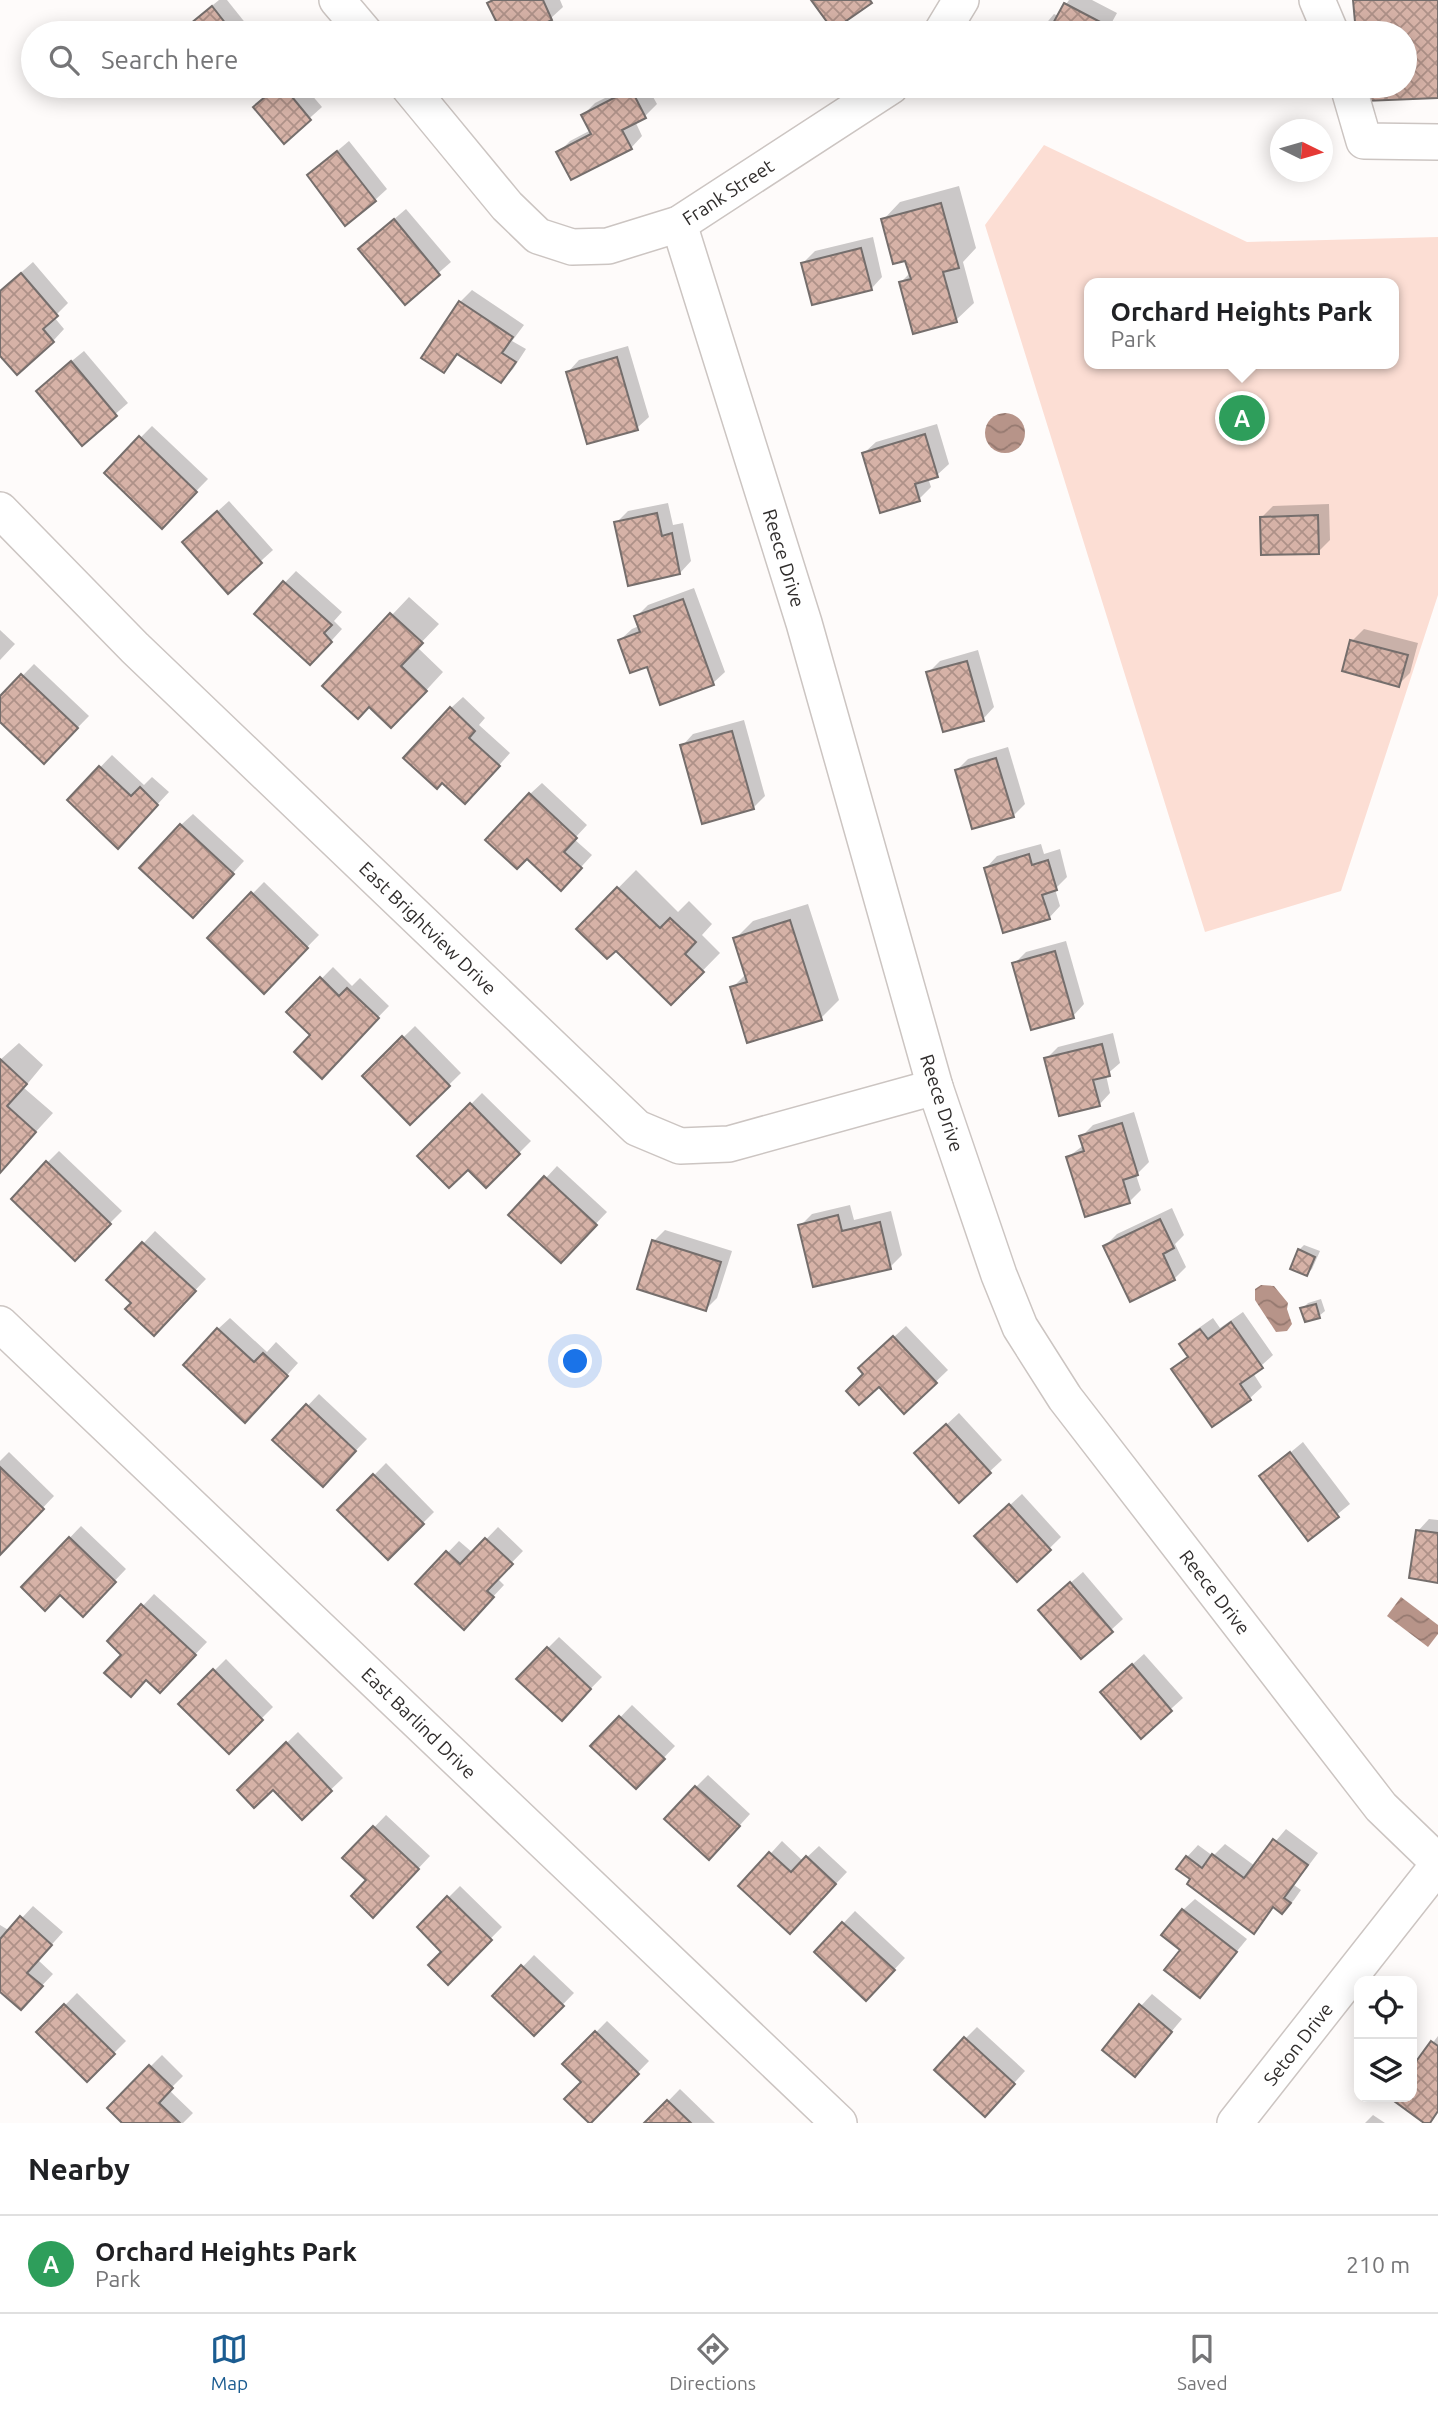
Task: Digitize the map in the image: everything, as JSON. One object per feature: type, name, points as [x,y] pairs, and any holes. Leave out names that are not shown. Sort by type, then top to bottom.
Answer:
[{"type":"street","points":[[337,0],[355,21]]},
{"type":"street","points":[[948,21],[961,0]]},
{"type":"street","points":[[1317,0],[1326,21]]},
{"type":"street","name":"Frank Street","points":[[418,98],[507,206],[538,236],[572,247],[608,246],[679,224],[873,98]]},
{"type":"street","points":[[1351,98],[1364,141],[1438,142]]},
{"type":"street","name":"Reece Drive","points":[[679,224],[804,623],[935,1087],[999,1275],[1020,1327],[1065,1398],[1381,1807],[1438,1863]]},
{"type":"street","name":"East Brightview Drive","points":[[0,510],[135,648],[638,1128],[680,1146],[729,1144],[935,1087]]},
{"type":"street","name":"East Barlind Drive","points":[[0,1324],[839,2123]]},
{"type":"street","name":"Seton Drive","points":[[1235,2123],[1438,1863]]},
{"type":"shaded area","points":[[1044,145],[1247,242],[1438,237],[1438,595],[1341,891],[1205,932],[985,225]]},
{"type":"water","points":[[1005,413],[1019,419],[1025,433],[1019,447],[1005,453],[991,447],[985,433],[991,419]]},
{"type":"water","points":[[1261,1285],[1274,1286],[1288,1303],[1287,1309],[1292,1324],[1287,1331],[1276,1332],[1255,1300],[1255,1289]]},
{"type":"water","points":[[1401,1597],[1438,1625],[1438,1634],[1428,1647],[1387,1616]]},
{"type":"building","points":[[493,0],[543,0],[552,20],[496,21],[487,3]]},
{"type":"building","points":[[811,0],[870,0],[872,3],[846,21],[826,21]]},
{"type":"building","points":[[1353,0],[1438,0],[1438,98],[1364,101],[1364,98],[1417,98],[1417,21],[1355,21]]},
{"type":"building","points":[[1064,3],[1098,21],[1054,21]]},
{"type":"building","points":[[212,6],[224,21],[194,21]]},
{"type":"building","points":[[264,98],[293,98],[311,120],[284,144],[253,107]]},
{"type":"building","points":[[614,98],[636,98],[646,118],[622,130],[632,149],[571,180],[556,152],[591,134],[581,115]]},
{"type":"building","points":[[337,151],[376,201],[345,226],[307,175]]},
{"type":"building","points":[[941,203],[959,268],[943,272],[957,322],[913,334],[899,282],[911,279],[905,261],[893,264],[881,219]]},
{"type":"building","points":[[394,219],[440,275],[405,305],[358,249]]},
{"type":"building","points":[[861,248],[872,290],[812,305],[801,263]]},
{"type":"building","points":[[21,273],[58,316],[43,329],[54,342],[17,375],[0,356],[0,291]]},
{"type":"building","points":[[459,301],[513,337],[502,353],[516,362],[501,383],[457,354],[444,373],[421,358]]},
{"type":"building","points":[[617,357],[638,430],[587,444],[566,372]]},
{"type":"building","points":[[71,361],[117,416],[82,446],[36,391]]},
{"type":"building","points":[[925,434],[938,477],[915,484],[920,501],[880,513],[862,453]]},
{"type":"building","points":[[139,436],[197,492],[162,529],[104,473]]},
{"type":"building","points":[[217,511],[262,563],[228,594],[182,542]]},
{"type":"building","points":[[657,513],[662,536],[672,533],[680,574],[628,586],[614,522]]},
{"type":"building","points":[[1318,515],[1319,554],[1261,555],[1260,517]]},
{"type":"building","points":[[283,581],[332,625],[324,633],[332,642],[310,665],[254,614]]},
{"type":"building","points":[[683,599],[714,685],[660,705],[647,667],[630,673],[618,640],[640,632],[634,616]]},
{"type":"building","points":[[390,613],[423,643],[401,666],[427,691],[391,728],[369,707],[358,719],[322,686]]},
{"type":"building","points":[[1350,640],[1408,655],[1399,687],[1342,671]]},
{"type":"building","points":[[967,661],[984,721],[943,732],[926,672]]},
{"type":"building","points":[[21,674],[78,728],[44,764],[0,722],[0,696]]},
{"type":"building","points":[[450,707],[475,731],[469,738],[500,766],[465,804],[442,783],[437,789],[403,758]]},
{"type":"building","points":[[732,731],[754,809],[702,824],[680,745]]},
{"type":"building","points":[[996,758],[1014,817],[972,829],[955,770]]},
{"type":"building","points":[[99,766],[131,796],[140,787],[158,805],[118,849],[67,800]]},
{"type":"building","points":[[529,793],[577,838],[564,852],[582,868],[561,891],[527,859],[517,869],[485,840]]},
{"type":"building","points":[[180,824],[234,874],[193,918],[139,868]]},
{"type":"building","points":[[1029,854],[1032,865],[1048,860],[1057,890],[1042,895],[1050,919],[1003,933],[984,868]]},
{"type":"building","points":[[617,887],[660,928],[670,918],[696,942],[685,954],[704,972],[671,1005],[616,951],[607,959],[576,929]]},
{"type":"building","points":[[251,892],[308,948],[264,994],[207,938]]},
{"type":"building","points":[[790,920],[822,1020],[747,1043],[730,987],[747,982],[733,938]]},
{"type":"building","points":[[1055,951],[1074,1018],[1031,1030],[1012,963]]},
{"type":"building","points":[[320,977],[339,996],[347,988],[379,1018],[322,1079],[294,1052],[310,1035],[286,1012]]},
{"type":"building","points":[[402,1036],[450,1086],[410,1125],[362,1076]]},
{"type":"building","points":[[1102,1044],[1110,1076],[1093,1080],[1100,1106],[1059,1116],[1044,1058]]},
{"type":"building","points":[[0,1059],[27,1084],[7,1106],[36,1132],[0,1173]]},
{"type":"building","points":[[470,1103],[520,1154],[486,1188],[468,1170],[449,1188],[417,1156]]},
{"type":"building","points":[[1122,1123],[1138,1175],[1123,1180],[1130,1203],[1085,1217],[1066,1157],[1084,1151],[1079,1136]]},
{"type":"building","points":[[46,1161],[111,1224],[75,1261],[11,1199]]},
{"type":"building","points":[[544,1176],[597,1225],[561,1263],[508,1215]]},
{"type":"building","points":[[838,1215],[842,1231],[880,1222],[891,1269],[813,1287],[798,1225]]},
{"type":"building","points":[[1160,1219],[1174,1248],[1163,1254],[1175,1280],[1130,1302],[1103,1246]]},
{"type":"building","points":[[652,1240],[721,1262],[706,1311],[637,1289]]},
{"type":"building","points":[[142,1242],[196,1291],[154,1336],[125,1309],[131,1303],[106,1280]]},
{"type":"building","points":[[1298,1249],[1315,1257],[1307,1276],[1290,1269]]},
{"type":"building","points":[[1316,1304],[1320,1318],[1305,1322],[1300,1308]]},
{"type":"building","points":[[1231,1322],[1263,1368],[1240,1384],[1251,1400],[1212,1427],[1171,1369],[1188,1357],[1179,1344],[1200,1329],[1208,1339]]},
{"type":"building","points":[[217,1328],[254,1362],[263,1353],[288,1376],[245,1423],[183,1365]]},
{"type":"building","points":[[893,1336],[937,1383],[904,1414],[879,1387],[859,1405],[846,1391],[863,1374],[858,1368]]},
{"type":"building","points":[[306,1404],[356,1451],[323,1487],[272,1440]]},
{"type":"building","points":[[946,1424],[991,1473],[959,1503],[914,1453]]},
{"type":"building","points":[[1290,1452],[1339,1517],[1308,1541],[1259,1476]]},
{"type":"building","points":[[0,1467],[44,1509],[0,1555]]},
{"type":"building","points":[[373,1474],[424,1524],[388,1560],[337,1510]]},
{"type":"building","points":[[1009,1504],[1051,1550],[1017,1582],[974,1536]]},
{"type":"building","points":[[1416,1530],[1438,1533],[1438,1583],[1409,1578]]},
{"type":"building","points":[[69,1537],[116,1582],[83,1617],[60,1595],[45,1611],[21,1587]]},
{"type":"building","points":[[485,1538],[513,1564],[487,1591],[494,1597],[464,1630],[415,1584],[446,1551],[460,1564]]},
{"type":"building","points":[[1070,1582],[1113,1632],[1081,1659],[1038,1610]]},
{"type":"building","points":[[141,1604],[196,1655],[160,1693],[146,1680],[131,1697],[104,1673],[121,1655],[107,1641]]},
{"type":"building","points":[[547,1647],[591,1689],[562,1721],[516,1679]]},
{"type":"building","points":[[1132,1664],[1172,1711],[1141,1739],[1100,1692]]},
{"type":"building","points":[[213,1669],[263,1720],[229,1754],[178,1704]]},
{"type":"building","points":[[619,1716],[665,1759],[636,1789],[590,1746]]},
{"type":"building","points":[[286,1742],[332,1791],[302,1820],[273,1790],[254,1808],[237,1790]]},
{"type":"building","points":[[695,1786],[740,1826],[709,1860],[664,1819]]},
{"type":"building","points":[[373,1826],[419,1869],[373,1918],[351,1896],[366,1880],[342,1858]]},
{"type":"building","points":[[1273,1839],[1308,1865],[1284,1898],[1291,1903],[1282,1914],[1273,1907],[1254,1934],[1187,1884],[1190,1879],[1176,1869],[1186,1856],[1202,1868],[1212,1854],[1244,1878]]},
{"type":"building","points":[[769,1852],[791,1872],[806,1856],[836,1884],[790,1934],[738,1886]]},
{"type":"building","points":[[447,1896],[492,1940],[448,1985],[428,1965],[441,1952],[417,1927]]},
{"type":"building","points":[[1182,1909],[1237,1952],[1200,1998],[1164,1970],[1180,1950],[1161,1935]]},
{"type":"building","points":[[20,1916],[52,1945],[27,1973],[43,1986],[21,2010],[0,1992],[0,1939]]},
{"type":"building","points":[[842,1922],[895,1970],[866,2001],[814,1952]]},
{"type":"building","points":[[521,1965],[564,2006],[534,2036],[492,1996]]},
{"type":"building","points":[[64,2004],[115,2054],[87,2082],[36,2032]]},
{"type":"building","points":[[1139,2004],[1172,2032],[1135,2077],[1102,2050]]},
{"type":"building","points":[[595,2031],[639,2074],[589,2123],[564,2099],[581,2082],[562,2064]]},
{"type":"building","points":[[964,2037],[1015,2084],[985,2117],[934,2070]]},
{"type":"building","points":[[1431,2041],[1438,2046],[1438,2111],[1430,2123],[1424,2123],[1395,2102],[1417,2102],[1417,2060]]},
{"type":"building","points":[[149,2065],[173,2088],[159,2103],[180,2123],[122,2123],[107,2108]]},
{"type":"building","points":[[667,2100],[691,2123],[644,2123]]},
{"type":"place","name":"Orchard Heights Park","points":[[1242,418]]}]
